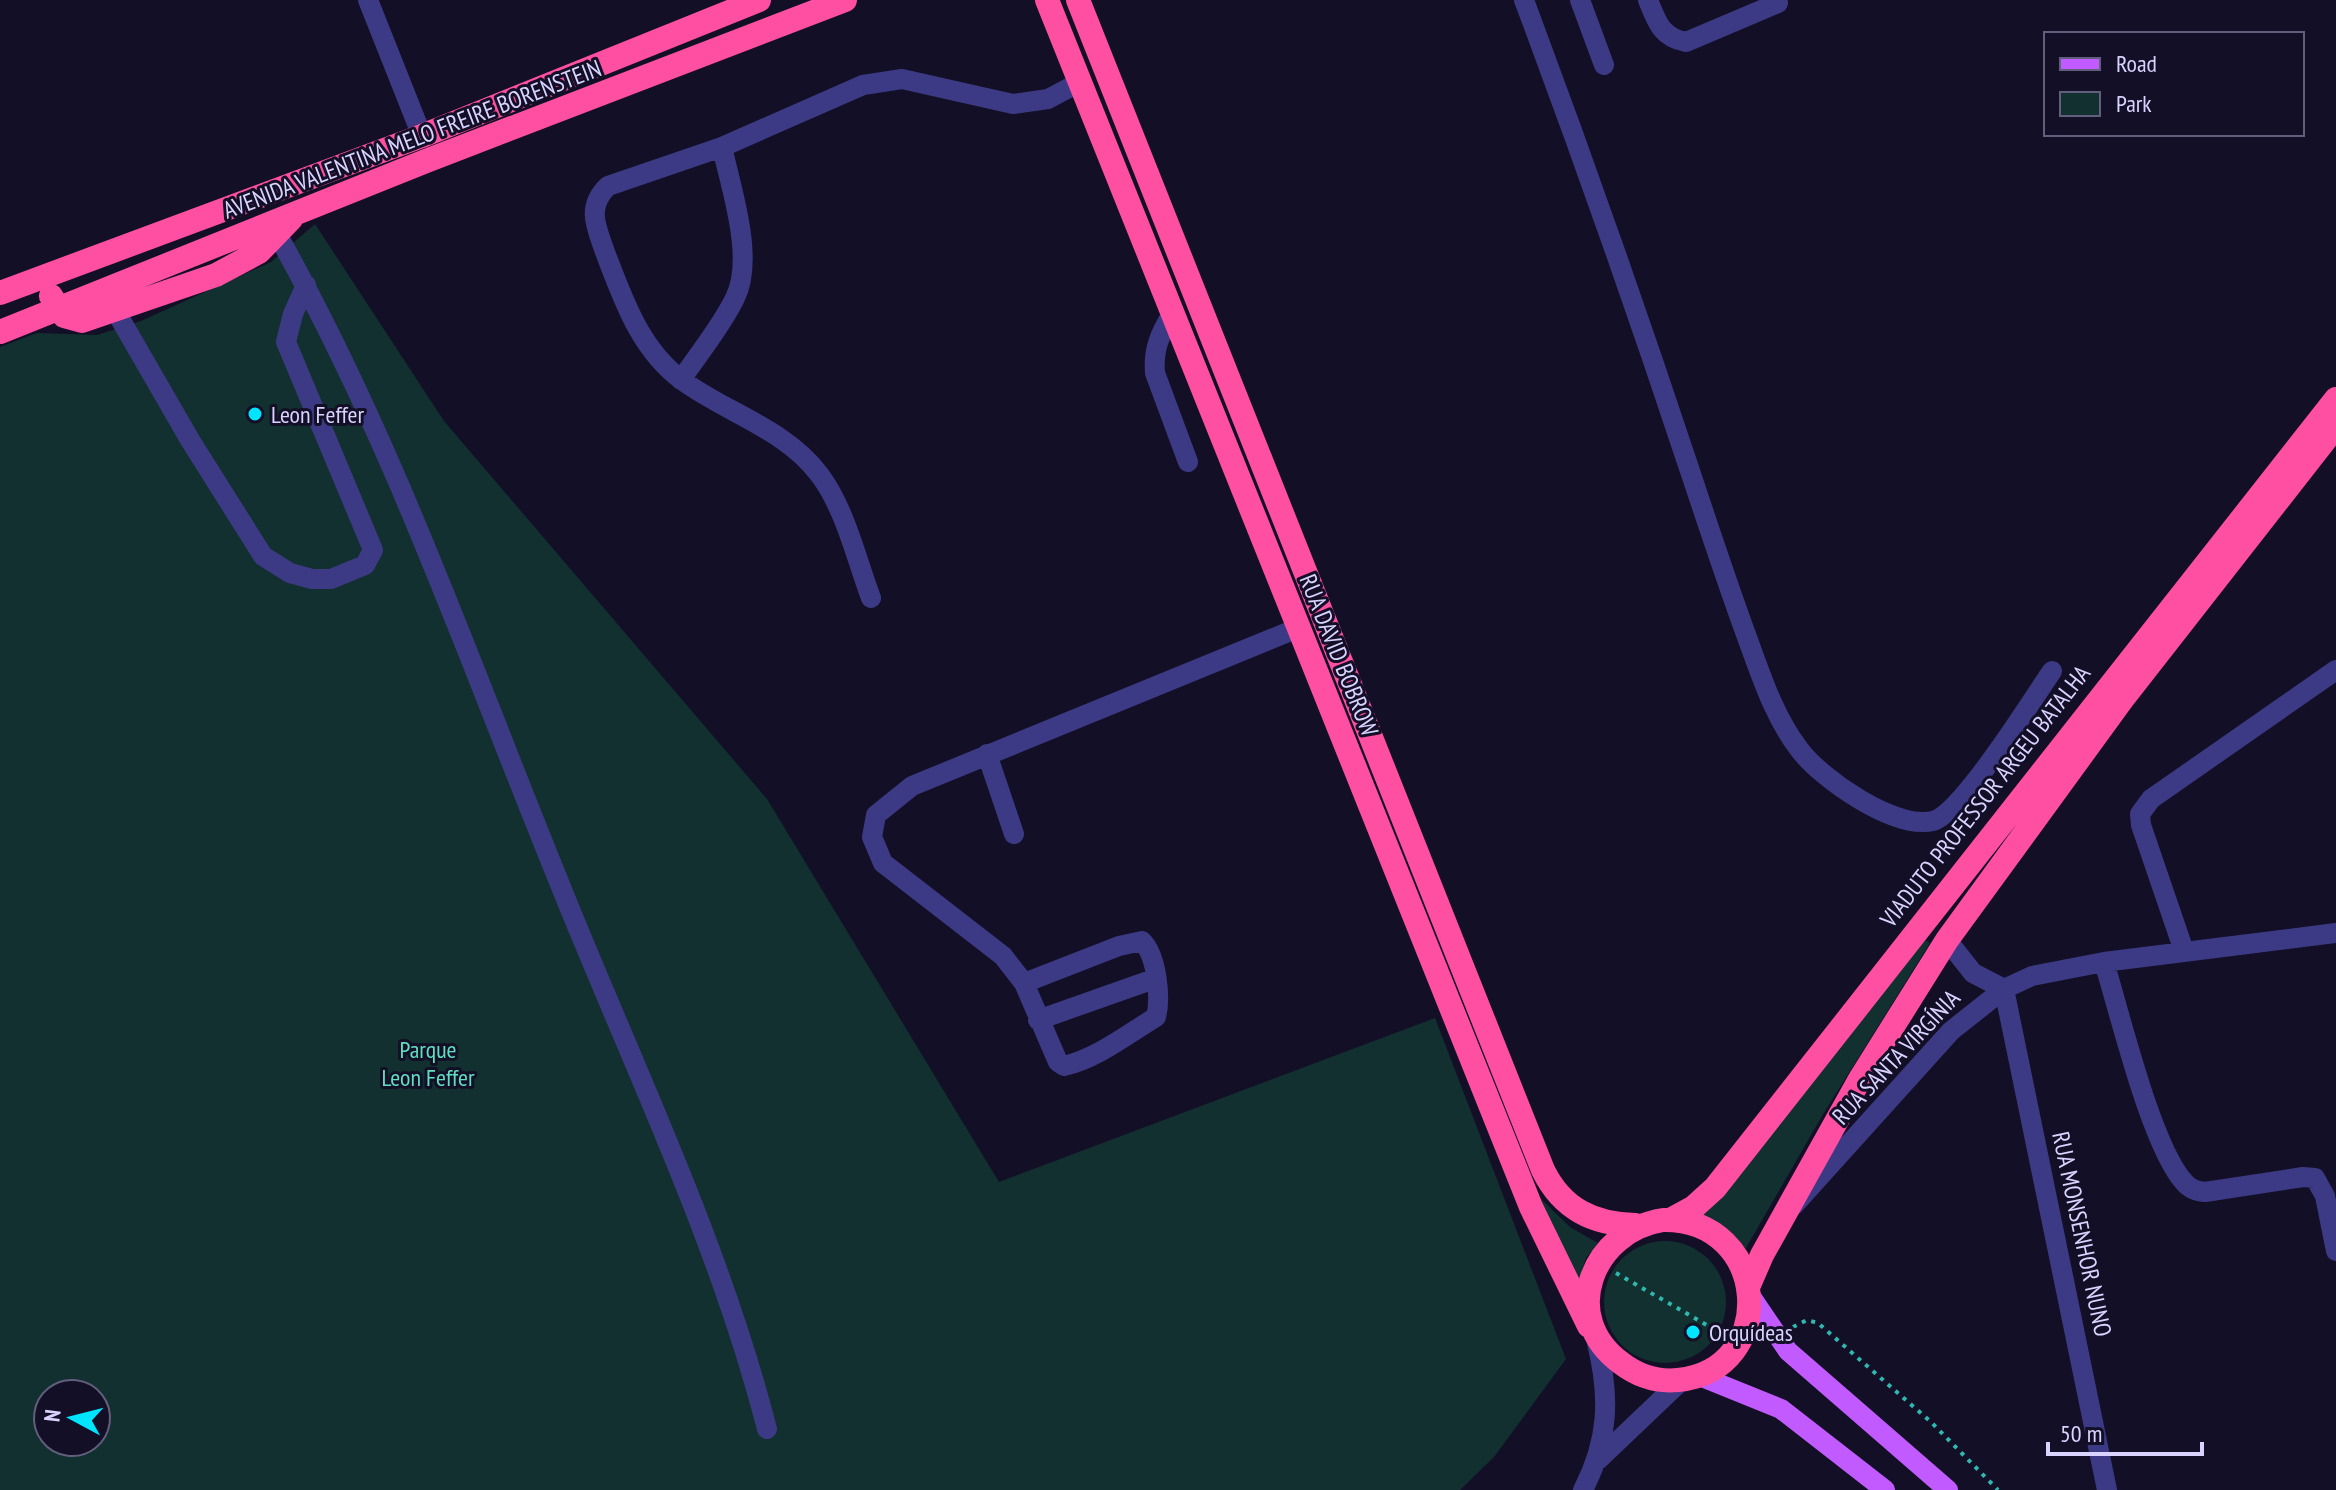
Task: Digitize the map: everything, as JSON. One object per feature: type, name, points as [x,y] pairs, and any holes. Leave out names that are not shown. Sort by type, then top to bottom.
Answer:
[{"type":"highway","name":"AVENIDA VALENTINA MELO FREIRE BORENSTEIN","points":[[0,293],[422,136],[759,0]]},
{"type":"highway","name":"AVENIDA VALENTINA MELO FREIRE BORENSTEIN","points":[[0,332],[300,210],[845,0]]},
{"type":"highway","name":"RUA DAVID BOBROW","points":[[1047,0],[1531,1207],[1593,1334],[1639,1374],[1689,1378]]},
{"type":"highway","name":"RUA DAVID BOBROW","points":[[1078,0],[1543,1170],[1557,1194],[1576,1211],[1603,1221],[1635,1225],[1672,1219],[1693,1223],[1720,1237],[1740,1261],[1750,1290]]},
{"type":"highway","points":[[77,263],[51,284],[50,295],[58,308],[73,321],[216,275],[259,252],[300,210]]},
{"type":"highway","name":"VIADUTO PROFESSOR ARGEU BATALHA","points":[[1786,1213],[1860,1079],[1947,940],[2119,687],[2336,399]]},
{"type":"highway","name":"VIADUTO PROFESSOR ARGEU BATALHA","points":[[1672,1219],[1694,1207],[1715,1188],[2119,687],[2336,426]]},
{"type":"highway","name":"RUA SANTA VIRGÍNIA","points":[[1750,1290],[1786,1213]]},
{"type":"highway","points":[[1593,1334],[1589,1296],[1599,1263],[1606,1252],[1635,1225]]},
{"type":"highway","points":[[1689,1378],[1721,1362],[1738,1343],[1748,1318],[1750,1290]]},
{"type":"main road","points":[[1750,1290],[1788,1351],[1948,1490]]},
{"type":"main road","points":[[1689,1378],[1760,1397],[1781,1409],[1885,1490]]},
{"type":"street","points":[[368,0],[422,136]]},
{"type":"street","points":[[1524,0],[1634,304],[1747,639],[1772,706],[1799,750],[1821,774],[1846,791],[1899,817],[1930,821],[1942,817],[1963,796],[2052,671]]},
{"type":"street","points":[[1580,0],[1604,65]]},
{"type":"street","points":[[1648,0],[1659,28],[1672,39],[1686,42],[1778,3]]},
{"type":"street","points":[[871,598],[830,492],[818,472],[773,434],[681,380],[631,320],[595,226],[593,208],[598,196],[608,186],[722,147],[863,85],[902,79],[1013,104],[1048,99],[1080,82]]},
{"type":"street","points":[[681,380],[736,296],[742,268],[739,229],[722,147]]},
{"type":"street","points":[[277,234],[306,285],[350,376],[658,1115],[731,1307],[767,1429]]},
{"type":"street","points":[[115,310],[190,440],[263,556],[290,573],[312,579],[331,579],[365,565],[373,550],[286,342],[293,314],[306,285]]},
{"type":"street","points":[[1172,314],[1159,336],[1154,358],[1155,373],[1188,462]]},
{"type":"street","points":[[1024,983],[1134,941],[1147,947],[1159,1007],[1156,1017],[1074,1064],[1064,1066],[1058,1062],[1024,983],[1003,956],[883,863],[872,837],[876,815],[912,786],[1298,628]]},
{"type":"street","points":[[2184,951],[2141,825],[2143,808],[2336,670]]},
{"type":"street","points":[[987,754],[1014,834]]},
{"type":"street","name":"RUA SANTA VIRGÍNIA","points":[[1786,1213],[1840,1158],[1951,1031],[2004,989],[2032,976],[2104,962],[2336,933]]},
{"type":"street","points":[[1947,940],[1973,973],[2004,989]]},
{"type":"street","points":[[2104,962],[2163,1149],[2181,1179],[2196,1191],[2205,1192],[2303,1177],[2315,1178],[2325,1196],[2336,1251]]},
{"type":"street","points":[[1038,1020],[1154,979]]},
{"type":"street","name":"RUA MONSENHOR NUNO","points":[[2004,989],[2107,1490]]},
{"type":"street","points":[[1583,1490],[1598,1460],[1607,1401],[1593,1334]]},
{"type":"street","points":[[1598,1460],[1689,1378]]},
{"type":"green space","name":"Parque Leon Feffer","points":[[315,224],[444,421],[767,799],[999,1182],[1435,1018],[1566,1359],[1494,1457],[1460,1490],[0,1490],[0,347],[37,333],[97,335],[141,321],[271,262]]},
{"type":"green space","points":[[1922,937],[1930,943],[1822,1116],[1742,1255],[1700,1218]]},
{"type":"green space","points":[[1540,1198],[1570,1227],[1598,1243],[1586,1258],[1575,1296]]},
{"type":"green space","points":[[1665,1241],[1688,1246],[1708,1259],[1721,1279],[1726,1302],[1721,1325],[1708,1345],[1688,1358],[1665,1363],[1642,1358],[1622,1345],[1609,1325],[1604,1302],[1609,1279],[1622,1259],[1642,1246]]},
{"type":"place","name":"Leon Feffer","points":[[255,414]]},
{"type":"place","name":"Orquídeas","points":[[1693,1332]]}]
